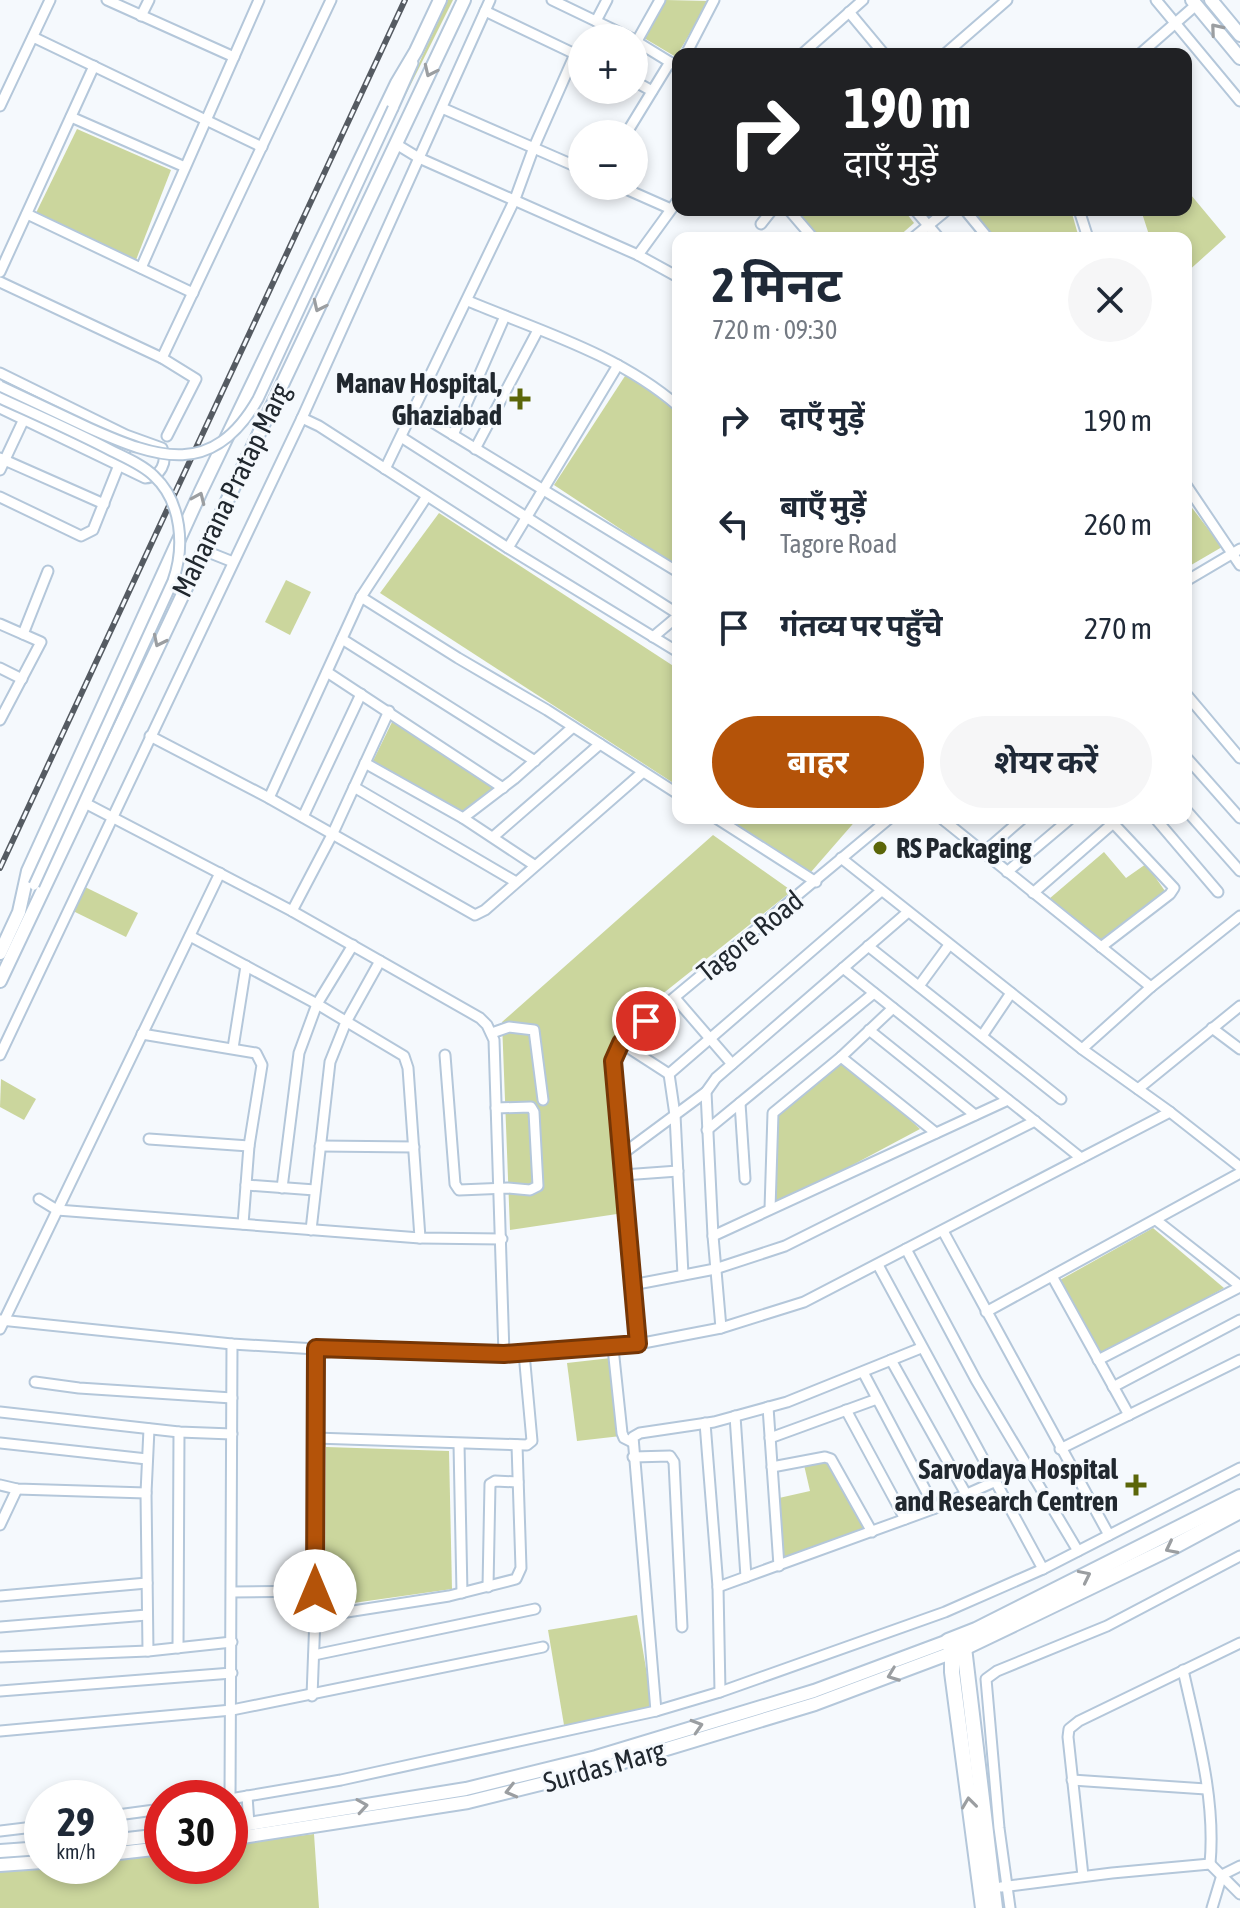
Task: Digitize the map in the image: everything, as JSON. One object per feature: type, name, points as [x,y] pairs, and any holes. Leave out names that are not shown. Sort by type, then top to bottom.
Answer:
[{"type":"highway","points":[[957,1644],[1240,1497]]},
{"type":"highway","points":[[957,1644],[1158,1555],[1240,1511]]},
{"type":"highway","points":[[957,1644],[968,1682],[1000,1887],[995,1908]]},
{"type":"highway","points":[[957,1644],[952,1672],[983,1908]]},
{"type":"main road","name":"Maharana Pratap Marg","points":[[0,953],[21,906],[28,871],[169,564],[397,83],[440,0]]},
{"type":"main road","name":"Maharana Pratap Marg","points":[[0,981],[464,0]]},
{"type":"main road","points":[[1211,0],[1240,35]]},
{"type":"main road","points":[[1194,2],[1240,58]]},
{"type":"main road","points":[[169,564],[191,574]]},
{"type":"main road","name":"Surdas Marg","points":[[249,1824],[324,1819],[468,1802],[597,1770],[815,1704],[957,1644]]},
{"type":"main road","name":"Surdas Marg","points":[[248,1835],[324,1819]]},
{"type":"main road","points":[[0,1851],[24,1849]]},
{"type":"main road","points":[[0,1865],[24,1863]]},
{"type":"street","points":[[0,106],[50,0]]},
{"type":"street","points":[[107,0],[234,57]]},
{"type":"street","points":[[141,16],[149,0]]},
{"type":"street","points":[[141,268],[259,0]]},
{"type":"street","points":[[162,358],[331,0]]},
{"type":"street","points":[[0,1055],[302,418],[490,0]]},
{"type":"street","points":[[552,0],[602,24]]},
{"type":"street","points":[[596,21],[607,0]]},
{"type":"street","points":[[644,24],[660,0]]},
{"type":"street","points":[[689,48],[714,0]]},
{"type":"street","points":[[809,48],[863,0]]},
{"type":"street","points":[[952,48],[1007,0]]},
{"type":"street","points":[[1156,0],[1240,101]]},
{"type":"street","points":[[1147,48],[1194,2]]},
{"type":"street","points":[[485,11],[568,50]]},
{"type":"street","points":[[849,12],[879,48]]},
{"type":"street","points":[[0,386],[145,452],[183,455],[227,438],[239,427],[258,399],[393,108],[429,23]]},
{"type":"street","points":[[33,37],[262,147]]},
{"type":"street","points":[[648,48],[672,64]]},
{"type":"street","points":[[0,272],[94,66]]},
{"type":"street","points":[[634,120],[652,91],[672,67]]},
{"type":"street","points":[[385,469],[468,301],[515,199],[534,147],[568,77]]},
{"type":"street","points":[[648,89],[652,91]]},
{"type":"street","points":[[442,108],[568,163]]},
{"type":"street","points":[[71,117],[185,167]]},
{"type":"street","points":[[396,144],[419,158],[638,255],[672,274]]},
{"type":"street","points":[[638,255],[671,209],[648,199]]},
{"type":"street","points":[[27,214],[193,293]]},
{"type":"street","points":[[761,224],[767,216]]},
{"type":"street","points":[[794,216],[808,232]]},
{"type":"street","points":[[921,216],[934,232]]},
{"type":"street","points":[[920,232],[940,216]]},
{"type":"street","points":[[970,216],[983,232]]},
{"type":"street","points":[[0,282],[192,375],[196,381],[167,436]]},
{"type":"street","points":[[468,301],[618,365],[672,402]]},
{"type":"street","points":[[453,435],[505,316]]},
{"type":"street","points":[[475,449],[538,330]]},
{"type":"street","points":[[508,548],[618,365]]},
{"type":"street","points":[[0,373],[131,437],[162,448],[162,469],[151,478],[145,478],[0,408]]},
{"type":"street","points":[[0,398],[100,445],[154,476],[174,508],[179,535],[178,567],[173,581],[34,885],[21,906]]},
{"type":"street","points":[[414,411],[672,568]]},
{"type":"street","points":[[302,418],[672,648]]},
{"type":"street","points":[[24,419],[2,463],[104,504]]},
{"type":"street","points":[[0,497],[81,536],[93,530],[131,437]]},
{"type":"street","points":[[401,437],[672,611]]},
{"type":"street","points":[[1192,493],[1236,552],[1240,565]]},
{"type":"street","points":[[269,798],[361,597],[427,496]]},
{"type":"street","points":[[203,550],[233,562]]},
{"type":"street","points":[[1192,578],[1236,552]]},
{"type":"street","points":[[23,634],[48,571]]},
{"type":"street","points":[[361,597],[672,790]]},
{"type":"street","points":[[653,637],[672,620]]},
{"type":"street","points":[[0,624],[41,642],[22,679],[3,705],[0,720]]},
{"type":"street","points":[[342,639],[535,761]]},
{"type":"street","points":[[0,668],[22,679]]},
{"type":"street","points":[[327,672],[503,788]]},
{"type":"street","points":[[303,817],[361,694]]},
{"type":"street","points":[[1192,701],[1240,758]]},
{"type":"street","points":[[292,911],[333,833],[389,711]]},
{"type":"street","points":[[463,818],[573,727]]},
{"type":"street","points":[[150,736],[333,833],[475,915],[485,910],[643,772]]},
{"type":"street","points":[[493,837],[600,744]]},
{"type":"street","points":[[365,763],[463,818],[534,865]]},
{"type":"street","points":[[1192,764],[1240,818]]},
{"type":"street","points":[[354,787],[516,882]]},
{"type":"street","points":[[83,802],[353,945],[480,1018],[492,1033],[504,1354]]},
{"type":"street","points":[[1192,817],[1240,871]]},
{"type":"street","points":[[725,824],[816,882]]},
{"type":"street","name":"Tagore Road","points":[[621,1043],[883,824]]},
{"type":"street","points":[[948,824],[1151,987]]},
{"type":"street","points":[[983,853],[1016,824]]},
{"type":"street","points":[[1007,872],[1064,824]]},
{"type":"street","points":[[1033,893],[1113,824]]},
{"type":"street","points":[[1101,947],[1174,888],[1119,824]]},
{"type":"street","points":[[1160,824],[1218,892]]},
{"type":"street","points":[[841,858],[1082,1049],[1170,1112],[1240,1170],[1156,1220],[986,1312]]},
{"type":"street","points":[[220,873],[1,1324],[232,1344],[504,1354],[638,1344],[721,1328],[804,1302],[1170,1112]]},
{"type":"street","points":[[669,1074],[881,891]]},
{"type":"street","points":[[621,1155],[706,1092],[716,1078],[908,912]]},
{"type":"street","points":[[1082,1049],[1151,987],[1240,916]]},
{"type":"street","points":[[190,936],[317,1004],[404,1056],[408,1068],[420,1238]]},
{"type":"street","points":[[282,1188],[299,1053],[317,1004],[353,945]]},
{"type":"street","points":[[919,986],[949,945]]},
{"type":"street","points":[[868,946],[1061,1099]]},
{"type":"street","points":[[311,1230],[327,1074],[346,1022],[380,961]]},
{"type":"street","points":[[233,1048],[246,966]]},
{"type":"street","points":[[843,968],[1081,1158]]},
{"type":"street","points":[[707,1130],[874,993]]},
{"type":"street","points":[[982,1036],[1011,993]]},
{"type":"street","points":[[675,998],[732,1064]]},
{"type":"street","points":[[1138,1089],[1240,1006]]},
{"type":"street","points":[[770,1209],[773,1113],[841,1057],[893,1008]]},
{"type":"street","points":[[492,1033],[509,1027],[534,1030],[543,1100]]},
{"type":"street","points":[[1212,1028],[1240,1049]]},
{"type":"street","points":[[869,1030],[975,1115]]},
{"type":"street","points":[[142,1034],[256,1053],[262,1065],[249,1146],[243,1224]]},
{"type":"street","points":[[638,1344],[613,1061],[621,1043],[669,1074],[675,1115],[683,1275]]},
{"type":"street","points":[[445,1055],[456,1188],[462,1191],[534,1189],[539,1181],[536,1121],[531,1107],[496,1108]]},
{"type":"street","points":[[841,1057],[936,1133]]},
{"type":"street","points":[[706,1092],[721,1328]]},
{"type":"street","points":[[713,1236],[1008,1100]]},
{"type":"street","points":[[740,1103],[745,1179]]},
{"type":"street","points":[[632,1285],[715,1269],[797,1241],[1035,1121]]},
{"type":"street","points":[[149,1139],[249,1146]]},
{"type":"street","points":[[320,1146],[414,1147]]},
{"type":"street","points":[[623,1175],[678,1171]]},
{"type":"street","points":[[246,1185],[315,1190]]},
{"type":"street","points":[[39,1199],[57,1210],[420,1238],[502,1239]]},
{"type":"street","points":[[1098,1360],[1240,1287],[1156,1220]]},
{"type":"street","points":[[943,1231],[1109,1535]]},
{"type":"street","points":[[906,1249],[976,1380],[1078,1551]]},
{"type":"street","points":[[878,1265],[1043,1569]]},
{"type":"street","points":[[1052,1276],[1129,1415]]},
{"type":"street","points":[[1113,1387],[1240,1320]]},
{"type":"street","points":[[230,1780],[232,1344]]},
{"type":"street","points":[[312,1696],[316,1348]]},
{"type":"street","points":[[613,1348],[622,1433],[632,1442]]},
{"type":"street","points":[[656,1711],[633,1457],[635,1435],[705,1423],[768,1407],[921,1348]]},
{"type":"street","points":[[315,1438],[527,1445],[532,1441],[524,1353]]},
{"type":"street","points":[[891,1360],[966,1494]]},
{"type":"street","points":[[1060,1449],[1240,1360]]},
{"type":"street","points":[[863,1372],[935,1508]]},
{"type":"street","points":[[35,1382],[79,1388],[232,1398]]},
{"type":"street","points":[[770,1438],[877,1399]]},
{"type":"street","points":[[768,1407],[779,1566]]},
{"type":"street","points":[[846,1410],[905,1519]]},
{"type":"street","points":[[0,1412],[179,1432],[232,1434]]},
{"type":"street","points":[[735,1416],[746,1577]]},
{"type":"street","points":[[705,1423],[718,1587],[720,1692]]},
{"type":"street","points":[[148,1651],[146,1493],[149,1429]]},
{"type":"street","points":[[178,1648],[179,1432]]},
{"type":"street","points":[[0,1443],[147,1459]]},
{"type":"street","points":[[459,1444],[462,1593]]},
{"type":"street","points":[[315,1617],[462,1593],[516,1579],[521,1568],[517,1445]]},
{"type":"street","points":[[633,1457],[670,1456],[674,1462],[682,1627]]},
{"type":"street","points":[[772,1467],[825,1457],[831,1459],[836,1463],[872,1532]]},
{"type":"street","points":[[248,1796],[341,1780],[656,1711],[720,1692],[945,1612],[1043,1569],[1240,1468]]},
{"type":"street","points":[[488,1587],[490,1484],[495,1481],[518,1482]]},
{"type":"street","points":[[718,1587],[872,1532],[994,1482]]},
{"type":"street","points":[[0,1485],[17,1489],[146,1493]]},
{"type":"street","points":[[0,1525],[17,1489]]},
{"type":"street","points":[[968,1682],[986,1679],[997,1671],[1107,1626],[1240,1556]]},
{"type":"street","points":[[0,1596],[147,1583]]},
{"type":"street","points":[[232,1592],[315,1591]]},
{"type":"street","points":[[314,1655],[535,1609]]},
{"type":"street","points":[[0,1627],[147,1615]]},
{"type":"street","points":[[0,1657],[148,1651],[232,1642]]},
{"type":"street","points":[[1083,1876],[1069,1729],[1240,1643]]},
{"type":"street","points":[[0,1731],[232,1710],[543,1647]]},
{"type":"street","points":[[1183,1670],[1206,1789],[1212,1836],[1210,1864]]},
{"type":"street","points":[[0,1691],[232,1673]]},
{"type":"street","points":[[986,1679],[1000,1887],[1010,1908]]},
{"type":"street","points":[[1072,1780],[1206,1789]]},
{"type":"street","points":[[248,1810],[249,1824]]},
{"type":"street","points":[[0,1831],[24,1828]]},
{"type":"street","points":[[1000,1887],[1210,1864],[1240,1894]]},
{"type":"street","points":[[1212,1908],[1222,1875],[1240,1866]]},
{"type":"green space","points":[[448,0],[453,0],[394,118]]},
{"type":"green space","points":[[666,0],[709,1],[681,48],[672,48],[672,55],[648,40],[648,31]]},
{"type":"green space","points":[[77,129],[171,170],[136,260],[36,213]]},
{"type":"green space","points":[[1192,196],[1226,237],[1192,268],[1192,232],[1148,232],[1143,216],[1192,216]]},
{"type":"green space","points":[[799,216],[909,216],[914,223],[904,232],[814,232]]},
{"type":"green space","points":[[973,216],[1073,216],[1077,232],[986,232]]},
{"type":"green space","points":[[629,374],[672,403],[672,563],[554,485]]},
{"type":"green space","points":[[1192,508],[1222,547],[1192,564]]},
{"type":"green space","points":[[439,513],[672,665],[672,782],[380,593]]},
{"type":"green space","points":[[286,580],[311,592],[290,635],[265,622]]},
{"type":"green space","points":[[393,720],[498,788],[465,814],[373,761]]},
{"type":"green space","points":[[736,824],[853,824],[811,872]]},
{"type":"green space","points":[[713,835],[792,891],[617,1030],[617,1214],[510,1230],[502,1022]]},
{"type":"green space","points":[[1104,852],[1126,878],[1146,864],[1165,891],[1101,945],[1049,899]]},
{"type":"green space","points":[[85,887],[138,913],[126,937],[73,911]]},
{"type":"green space","points":[[841,1057],[920,1129],[770,1209],[775,1105]]},
{"type":"green space","points":[[1,1079],[36,1099],[24,1120],[0,1107]]},
{"type":"green space","points":[[1153,1228],[1224,1288],[1102,1356],[1060,1280]]},
{"type":"green space","points":[[611,1358],[621,1436],[577,1441],[567,1363]]},
{"type":"green space","points":[[326,1447],[449,1451],[452,1589],[325,1607]]},
{"type":"green space","points":[[828,1461],[867,1527],[784,1557],[779,1498],[810,1491],[804,1465]]},
{"type":"green space","points":[[637,1615],[653,1710],[564,1725],[548,1630]]},
{"type":"green space","points":[[314,1834],[319,1908],[0,1908],[0,1869],[24,1868],[24,1884],[128,1884],[128,1855],[144,1854],[144,1884],[248,1884],[248,1842]]},
{"type":"railway","points":[[0,868],[405,0]]},
{"type":"place","name":"Manav Hospital, Ghaziabad","points":[[520,399]]},
{"type":"place","name":"RS Packaging","points":[[880,848]]},
{"type":"place","name":"Sarvodaya Hospital and Research Centren","points":[[1136,1485]]},
{"type":"route","points":[[315,1591],[316,1348],[366,1352],[504,1354],[638,1344],[613,1061],[621,1043],[646,1021]]}]
